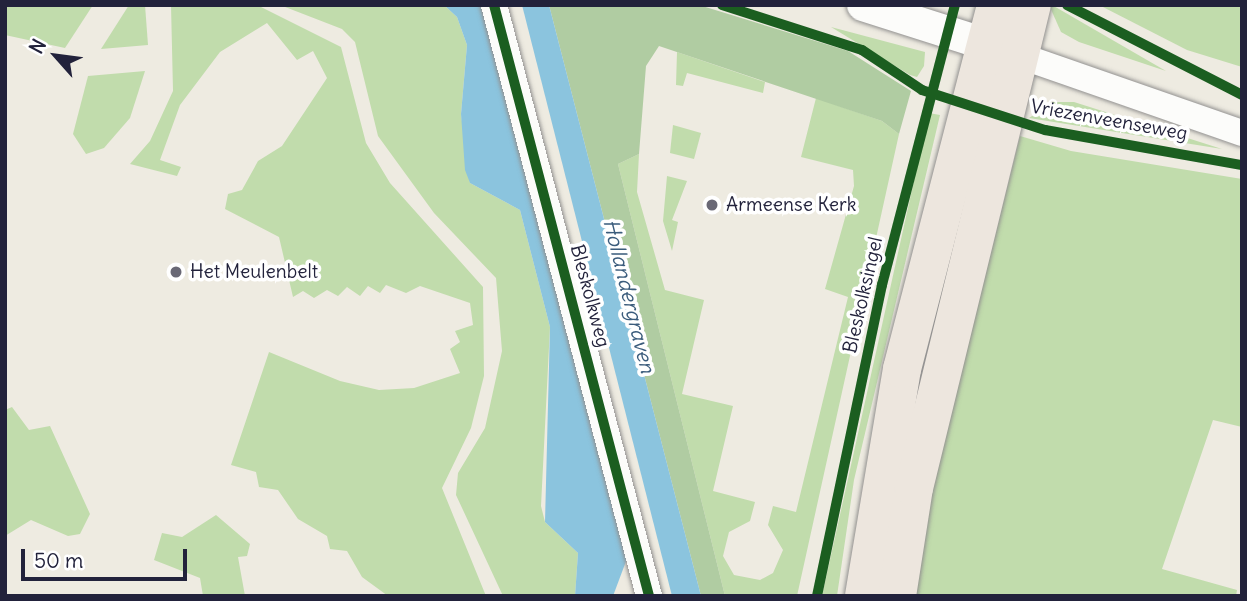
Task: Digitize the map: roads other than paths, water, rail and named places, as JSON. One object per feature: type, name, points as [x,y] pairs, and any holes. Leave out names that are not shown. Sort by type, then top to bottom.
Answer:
[{"type":"main road","points":[[897,596],[914,488],[1002,49],[996,5]]},
{"type":"main road","points":[[864,596],[902,369],[1002,49],[1032,5]]},
{"type":"street","name":"Bleskolkweg","points":[[494,5],[649,596]]},
{"type":"street","name":"Vriezenveenseweg","points":[[863,5],[1002,49],[1242,133]]},
{"type":"water","points":[[444,5],[487,5],[628,556],[613,596],[575,596],[578,553],[545,522],[550,327],[520,210],[470,183],[465,170],[461,114],[467,45],[457,17]]},
{"type":"water","points":[[522,5],[549,5],[701,596],[672,596]]},
{"type":"place","name":"Armeense Kerk","points":[[712,205]]},
{"type":"place","name":"Het Meulenbelt","points":[[176,272]]},
{"type":"water label","name":"Hollandergraven","points":[[629,296]]}]
